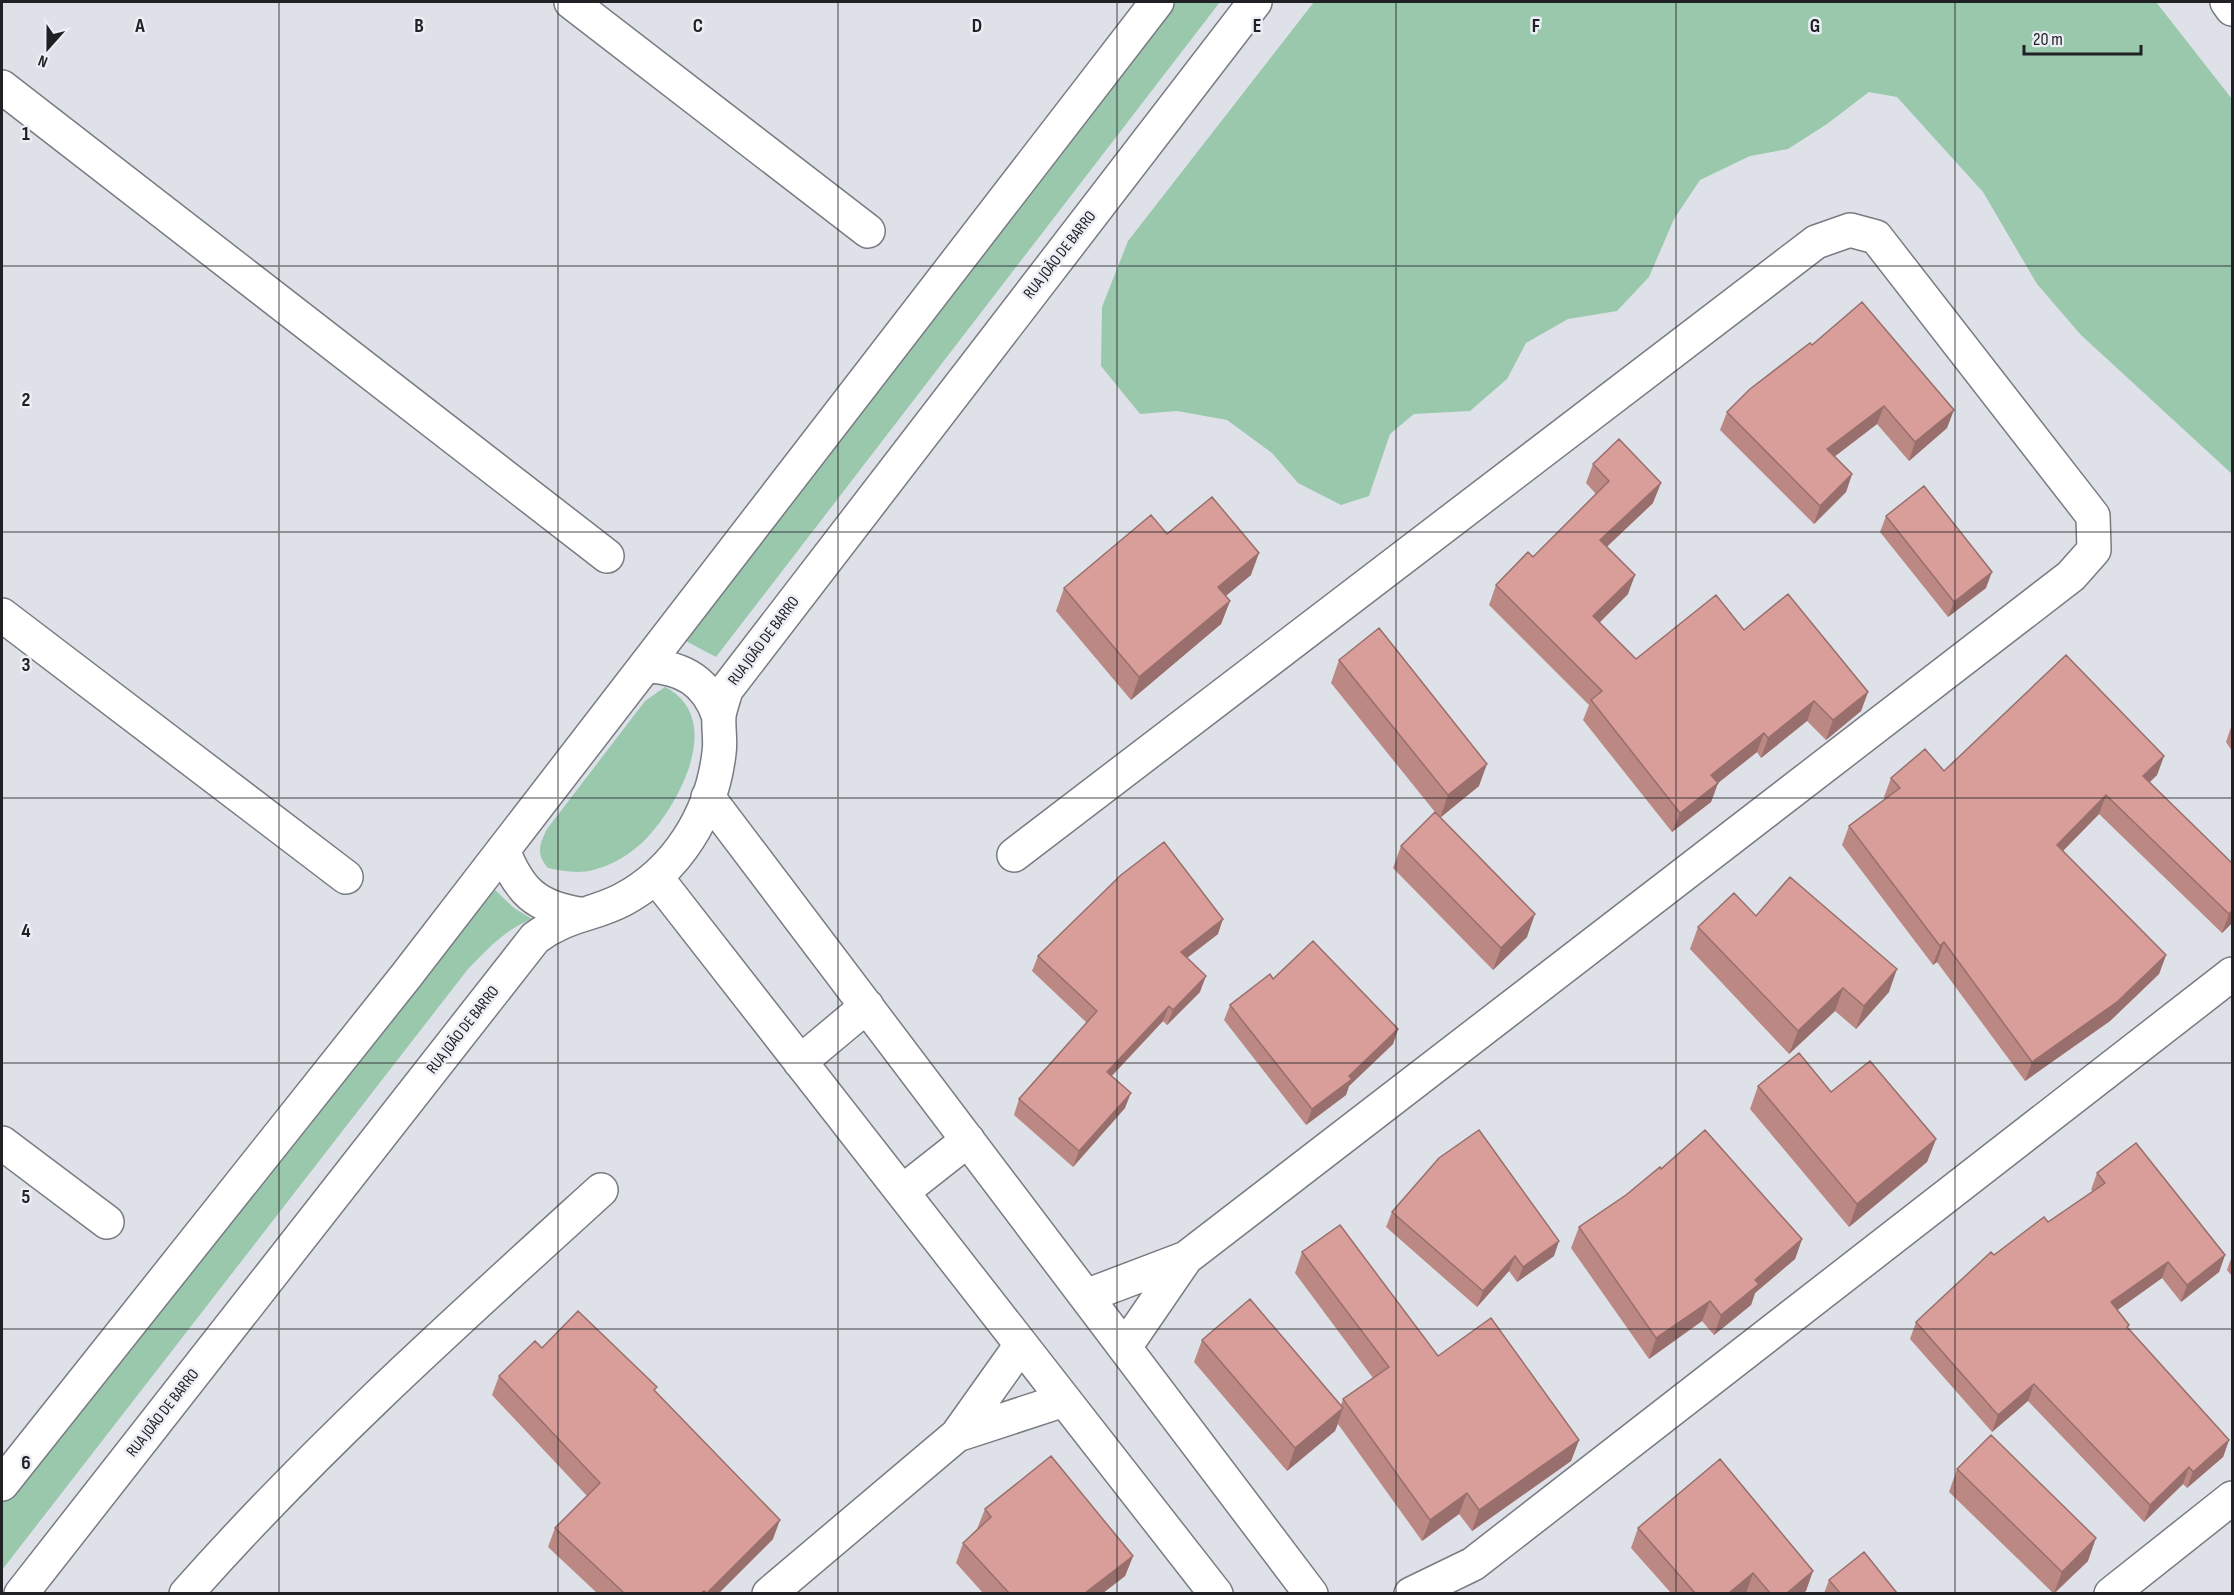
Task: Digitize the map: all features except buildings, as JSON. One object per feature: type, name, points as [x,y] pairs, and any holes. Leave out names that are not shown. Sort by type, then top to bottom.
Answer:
[{"type":"street","points":[[571,2],[868,231]]},
{"type":"street","points":[[2,1484],[647,666],[1156,2]]},
{"type":"street","name":"RUA JOÃO DE BARRO","points":[[21,1593],[535,939],[553,925],[621,901],[656,877],[685,846],[708,797],[719,753],[719,717],[726,690],[1255,2]]},
{"type":"street","points":[[2227,2],[2232,9]]},
{"type":"street","points":[[2,87],[607,556]]},
{"type":"street","points":[[1014,855],[1816,242],[1850,230],[1876,237],[2093,516],[2094,550],[2072,576],[1186,1258],[1086,1296]]},
{"type":"street","points":[[2,615],[346,877]]},
{"type":"street","points":[[647,666],[673,668],[693,679],[714,703],[719,717]]},
{"type":"street","points":[[708,797],[1311,1593]]},
{"type":"street","points":[[503,850],[511,871],[524,891],[557,910],[579,914]]},
{"type":"street","points":[[656,877],[1216,1593]]},
{"type":"street","points":[[1449,1593],[1473,1564],[2232,974]]},
{"type":"street","points":[[800,1062],[867,1006]]},
{"type":"street","points":[[902,1192],[968,1140]]},
{"type":"street","points":[[2,1143],[107,1222]]},
{"type":"street","points":[[186,1593],[223,1552],[408,1365],[601,1190]]},
{"type":"street","points":[[1125,1347],[1186,1258]]},
{"type":"street","points":[[769,1593],[957,1436],[1021,1345]]},
{"type":"street","points":[[957,1436],[1064,1400]]},
{"type":"street","points":[[2111,1593],[2232,1498]]},
{"type":"street","points":[[1411,1593],[1473,1564]]},
{"type":"green space","points":[[1171,2],[1220,2],[716,657],[682,639]]},
{"type":"green space","points":[[1314,2],[2156,2],[2232,99],[2232,474],[2081,335],[2037,284],[1983,192],[1897,97],[1869,92],[1827,124],[1788,149],[1750,156],[1700,180],[1674,219],[1649,277],[1617,311],[1568,319],[1526,343],[1507,379],[1470,411],[1414,414],[1390,434],[1369,496],[1341,505],[1298,483],[1272,453],[1227,420],[1177,411],[1140,414],[1101,366],[1102,307],[1128,241]]},
{"type":"green space","points":[[665,687],[683,701],[692,719],[694,740],[691,762],[671,806],[645,840],[614,862],[582,872],[548,868],[540,854],[542,840],[547,829],[645,701]]},
{"type":"green space","points":[[493,888],[514,908],[532,919],[505,934],[468,969],[2,1570],[2,1499]]}]
